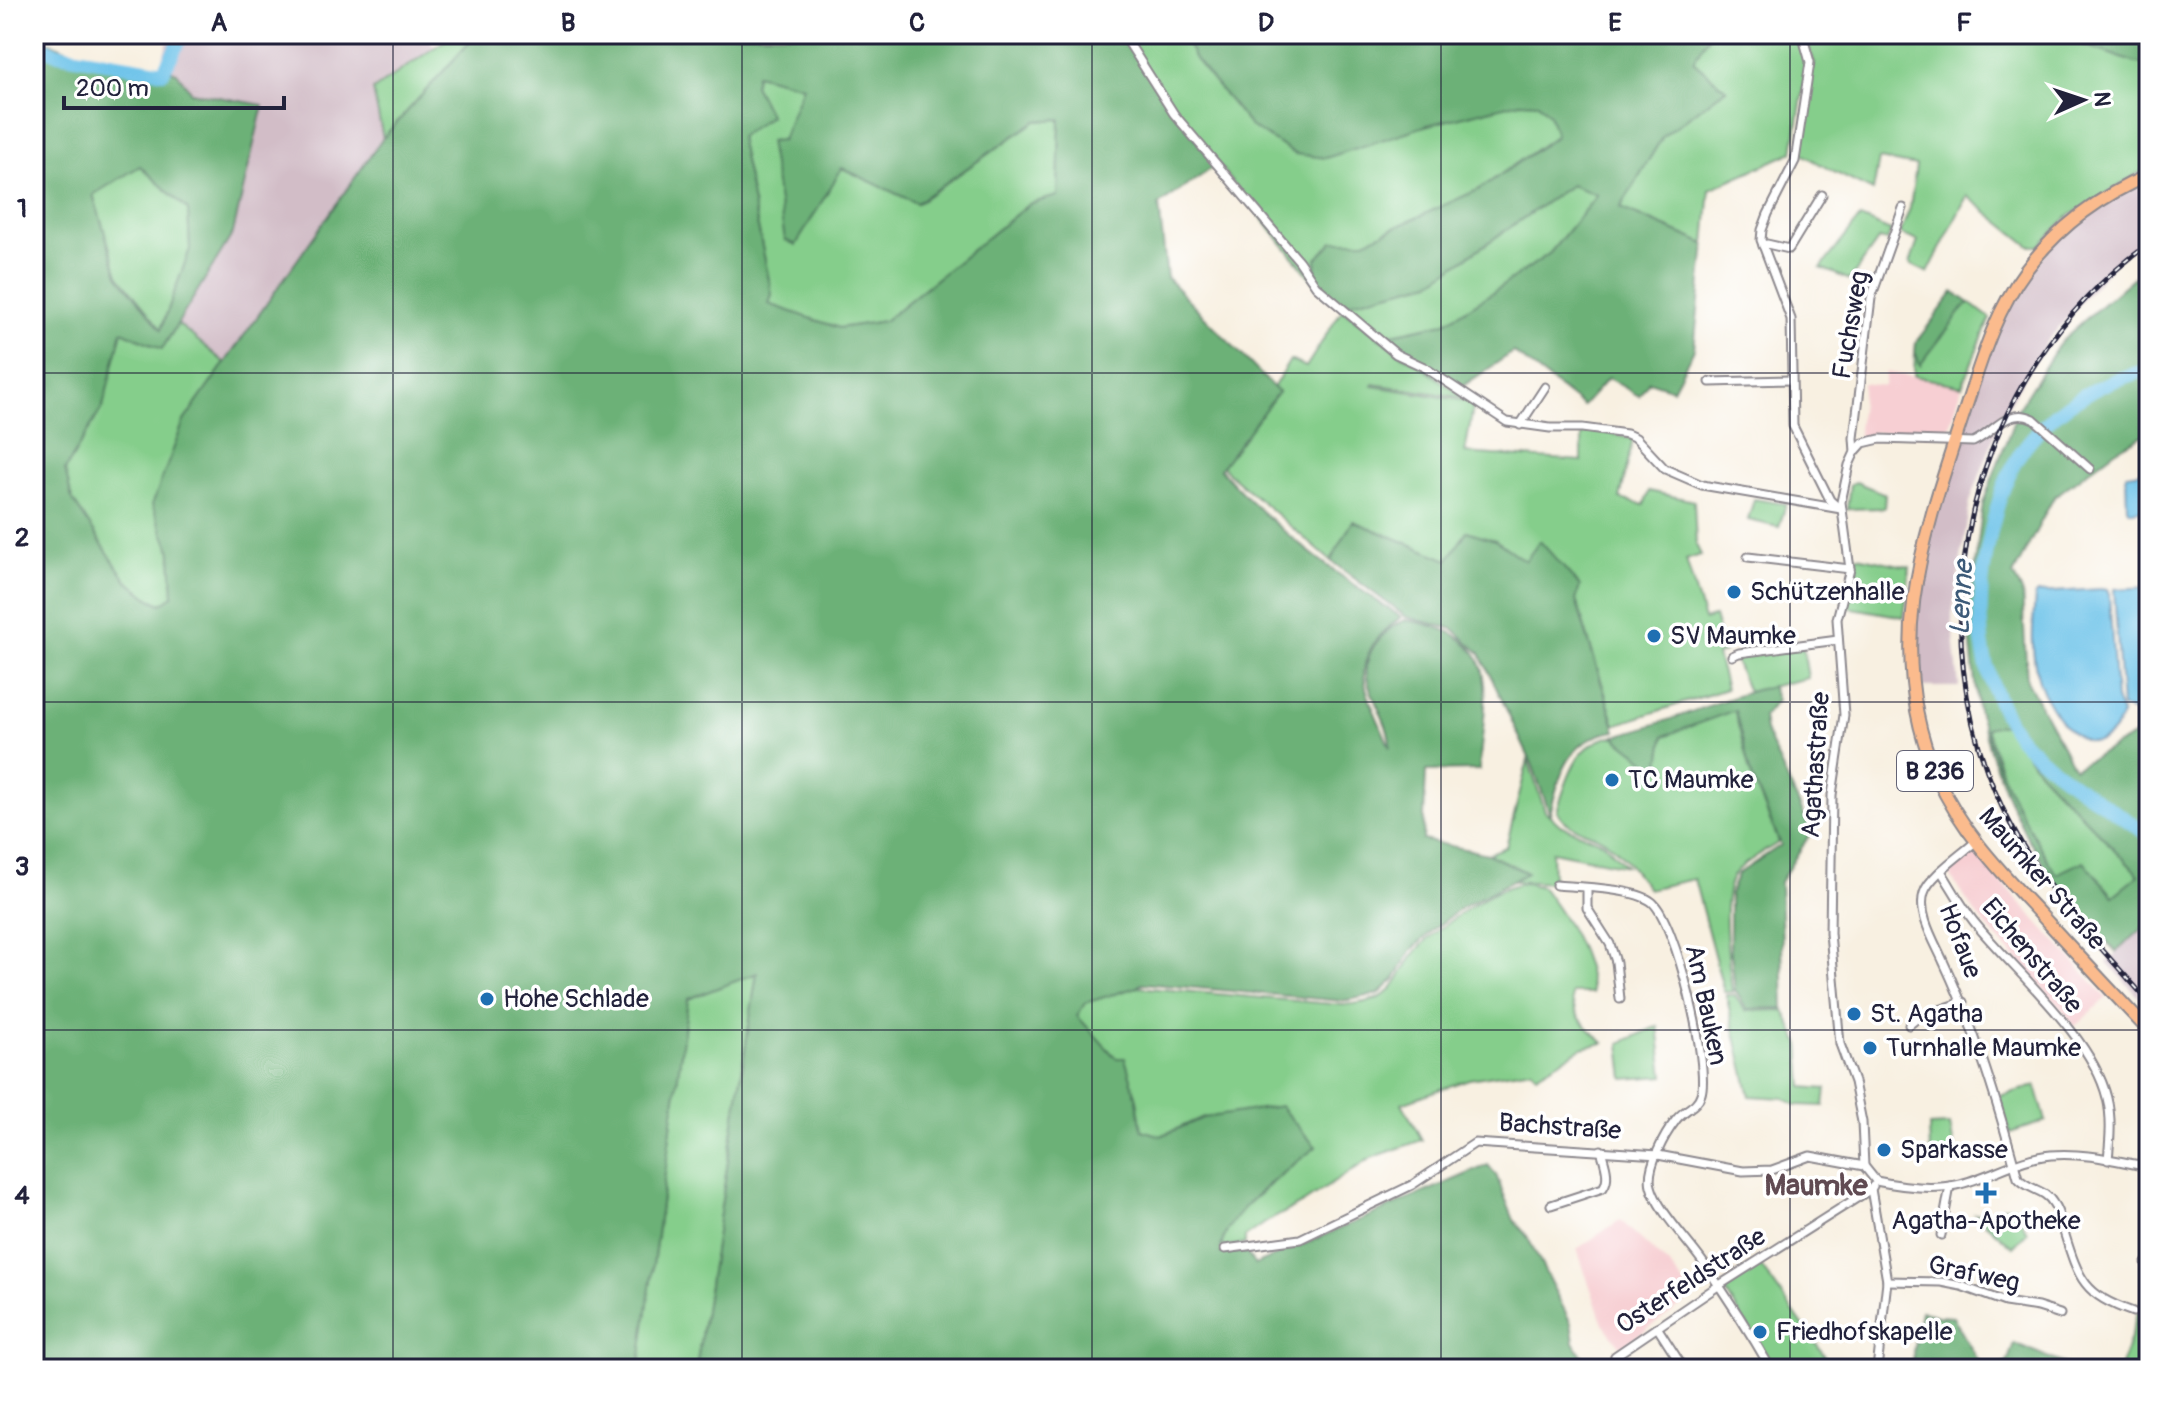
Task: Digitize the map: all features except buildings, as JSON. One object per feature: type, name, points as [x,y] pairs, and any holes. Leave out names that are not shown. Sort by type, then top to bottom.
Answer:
[{"type":"main road","name":"Maumker Straße","points":[[2149,175],[2108,195],[2060,231],[2024,272],[1995,323],[1929,520],[1918,564],[1910,621],[1910,666],[1917,714],[1930,758],[1954,809],[1975,842],[2149,1031]]},
{"type":"street","points":[[1123,34],[1174,114],[1299,261],[1316,286],[1396,354],[1424,367],[1493,415],[1520,425],[1627,434],[1636,438],[1665,469],[1702,485],[1841,509]]},
{"type":"street","points":[[1802,34],[1810,62],[1795,161],[1763,226],[1763,246],[1791,319],[1792,420],[1795,432],[1830,500],[1841,509]]},
{"type":"street","points":[[1763,246],[1767,244],[1789,249],[1822,195]]},
{"type":"street","name":"Fuchsweg","points":[[1855,452],[1854,438],[1871,298],[1903,208]]},
{"type":"street","points":[[1710,382],[1791,380]]},
{"type":"street","points":[[1520,425],[1545,387]]},
{"type":"street","points":[[1855,452],[1863,443],[1880,439],[1973,442],[2009,417],[2024,415],[2034,419],[2090,469]]},
{"type":"street","name":"Agathastraße","points":[[1855,452],[1849,465],[1841,509],[1850,569],[1838,613],[1844,715],[1830,817],[1830,933],[1840,1044],[1854,1082],[1862,1122],[1864,1166]]},
{"type":"street","points":[[1748,557],[1850,569]]},
{"type":"street","points":[[1732,656],[1838,640]]},
{"type":"street","name":"Hofaue","points":[[1975,842],[1924,890],[1923,910],[1931,935],[1963,1002],[2014,1164]]},
{"type":"street","name":"Eichenstraße","points":[[1941,871],[1975,922],[2065,1023],[2092,1064],[2107,1099],[2110,1118],[2108,1160]]},
{"type":"street","name":"Am Bauken","points":[[1556,885],[1633,894],[1652,902],[1673,939],[1681,962],[1701,1063],[1702,1090],[1697,1104],[1678,1117],[1658,1155]]},
{"type":"street","points":[[1587,888],[1587,908],[1610,944],[1616,962],[1620,999]]},
{"type":"street","points":[[1909,1025],[1919,1017],[1963,1002]]},
{"type":"street","name":"Bachstraße","points":[[1225,1249],[1300,1239],[1412,1185],[1475,1143],[1658,1155],[1753,1172],[1772,1170],[1810,1156],[1864,1166]]},
{"type":"street","points":[[1551,1205],[1607,1184],[1607,1169],[1601,1150]]},
{"type":"street","points":[[1658,1155],[1649,1171],[1655,1199],[1718,1286],[1771,1369]]},
{"type":"street","points":[[1864,1166],[1876,1181],[1950,1186],[2051,1155],[2149,1167]]},
{"type":"street","points":[[2014,1164],[2021,1182],[2044,1192],[2054,1204],[2081,1280],[2108,1303],[2133,1312]]},
{"type":"street","points":[[1871,1189],[1876,1181]]},
{"type":"street","points":[[1941,1235],[1950,1186]]},
{"type":"street","name":"Osterfeldstraße","points":[[1615,1356],[1624,1347],[1871,1189]]},
{"type":"street","name":"Grafweg","points":[[1871,1189],[1887,1281],[1951,1284],[2005,1302],[2060,1314]]},
{"type":"street","points":[[1877,1369],[1887,1281]]},
{"type":"street","points":[[1657,1327],[1684,1369]]},
{"type":"shaded area","points":[[170,34],[427,34],[434,47],[373,89],[383,138],[225,363],[178,324],[233,233],[191,92],[177,72],[160,67]]},
{"type":"shaded area","points":[[2149,180],[2149,237],[2118,259],[2047,341],[2001,417],[1970,502],[1952,615],[1959,687],[1917,687],[1913,633],[1929,536],[1991,343],[2019,286],[2059,237],[2103,202]]},
{"type":"shaded area","points":[[1886,372],[1962,386],[1948,433],[1876,432],[1860,437],[1863,383],[1884,386]]},
{"type":"shaded area","points":[[1975,853],[2107,998],[2074,1027],[2065,1013],[1979,918],[1952,879],[1950,871]]},
{"type":"shaded area","points":[[2149,923],[2149,1008],[2107,962]]},
{"type":"shaded area","points":[[1620,1220],[1671,1267],[1695,1296],[1621,1347],[1603,1324],[1577,1249]]},
{"type":"green space","points":[[454,34],[477,34],[383,138],[373,90]]},
{"type":"green space","points":[[477,34],[1120,34],[1215,166],[1159,205],[1167,278],[1278,392],[1220,469],[1261,511],[1305,549],[1401,617],[1382,633],[1365,663],[1364,678],[1368,693],[1390,748],[1389,734],[1368,683],[1367,670],[1369,657],[1382,636],[1405,620],[1438,628],[1461,639],[1475,653],[1483,671],[1485,691],[1479,770],[1426,771],[1423,840],[1488,854],[1527,873],[1461,908],[1434,929],[1411,951],[1395,979],[1379,994],[1342,1001],[1142,983],[1085,1003],[1077,1016],[1116,1058],[1125,1058],[1142,1130],[1161,1136],[1203,1118],[1280,1106],[1316,1147],[1243,1209],[1223,1239],[1221,1253],[1246,1252],[1255,1265],[1488,1165],[1496,1175],[1514,1220],[1527,1236],[1571,1323],[1574,1342],[1590,1369],[696,1369],[757,973],[688,999],[640,1364],[623,1369],[34,1369],[34,36],[68,50],[177,72],[191,92],[263,105],[233,233],[162,349],[122,331],[103,406],[65,470],[72,499],[126,580],[161,604],[173,596],[171,552],[152,505],[184,421],[383,138]],"holes":[[[756,74],[803,86],[782,140],[769,141],[785,240],[796,245],[842,168],[916,203],[1036,121],[1060,119],[1058,196],[1029,204],[884,321],[839,328],[769,304],[772,294],[739,137],[770,116],[754,85]],[[140,166],[188,210],[190,249],[161,329],[118,275],[93,195]]]},
{"type":"green space","points":[[1124,34],[1182,34],[1195,59],[1250,126],[1428,125],[1520,102],[1538,102],[1549,114],[1556,135],[1480,189],[1364,242],[1333,241],[1315,283],[1176,113]]},
{"type":"green space","points":[[1182,34],[1710,34],[1693,61],[1726,89],[1663,136],[1620,208],[1705,244],[1694,349],[1673,389],[1649,381],[1639,396],[1608,378],[1583,406],[1513,352],[1460,388],[1399,353],[1378,337],[1444,323],[1550,253],[1597,195],[1571,185],[1431,282],[1340,305],[1315,283],[1317,259],[1333,241],[1365,241],[1480,189],[1556,136],[1549,114],[1538,103],[1520,102],[1428,125],[1326,158],[1295,154],[1250,126],[1195,59]]},
{"type":"green space","points":[[1710,34],[1799,34],[1808,60],[1793,152],[1710,189],[1705,244],[1620,208],[1663,136],[1726,89],[1693,61]]},
{"type":"green space","points":[[1805,34],[2053,34],[2136,63],[2149,63],[2149,169],[2069,216],[2039,246],[2030,246],[1967,196],[1928,273],[1910,264],[1918,241],[1900,234],[1910,208],[1916,166],[1879,159],[1873,191],[1799,152],[1813,62]]},
{"type":"green space","points":[[2053,34],[2149,34],[2149,63],[2136,63]]},
{"type":"green space","points":[[756,74],[803,86],[782,140],[770,141],[842,168],[917,203],[1036,121],[1060,119],[1058,196],[1029,204],[884,321],[839,328],[769,305],[772,294],[739,136],[770,116],[754,85]]},
{"type":"green space","points":[[140,166],[188,210],[190,249],[161,329],[118,275],[93,194]]},
{"type":"green space","points":[[1571,185],[1597,195],[1550,253],[1444,323],[1378,337],[1340,305],[1431,282]]},
{"type":"green space","points":[[1860,218],[1891,231],[1887,241],[1879,239],[1850,280],[1821,268]]},
{"type":"green space","points":[[2134,277],[2149,294],[2149,432],[2115,451],[2054,497],[2013,575],[2022,591],[2027,681],[2074,768],[2149,728],[2149,923],[2116,952],[2060,889],[2028,839],[2008,798],[1978,710],[1968,619],[1983,503],[2019,407],[2062,340]],"holes":[[[2005,724],[2039,771],[2139,875],[2113,896],[2084,861],[2056,874],[2007,786],[1986,728]]]},
{"type":"green space","points":[[1954,292],[1971,304],[1967,304],[1920,365],[1915,352],[1916,342]]},
{"type":"green space","points":[[1967,304],[1990,318],[1962,386],[1914,376],[1915,352],[1920,364]]},
{"type":"green space","points":[[1342,310],[1465,398],[1373,386],[1474,402],[1465,453],[1582,461],[1582,430],[1633,439],[1620,499],[1644,505],[1649,491],[1694,501],[1696,545],[1701,555],[1686,560],[1704,620],[1714,617],[1724,652],[1717,655],[1726,689],[1615,725],[1576,599],[1540,542],[1525,561],[1495,540],[1448,560],[1353,521],[1331,561],[1227,472],[1222,466],[1278,392],[1273,388],[1290,360],[1306,367]]},
{"type":"green space","points":[[178,324],[225,363],[184,421],[153,505],[171,551],[173,596],[161,604],[126,580],[72,499],[65,470],[103,406],[122,330],[162,349]]},
{"type":"green space","points":[[1856,482],[1885,494],[1884,508],[1847,509],[1850,484]]},
{"type":"green space","points":[[1754,499],[1786,504],[1779,527],[1748,520]]},
{"type":"green space","points":[[1353,521],[1448,560],[1467,531],[1495,540],[1525,561],[1540,541],[1580,586],[1576,600],[1616,731],[1587,741],[1569,759],[1550,814],[1532,764],[1480,653],[1453,629],[1406,617],[1331,561]]},
{"type":"green space","points":[[1857,556],[1910,567],[1904,617],[1847,607],[1857,571]]},
{"type":"green space","points":[[1803,648],[1808,678],[1748,692],[1734,658]]},
{"type":"green space","points":[[1771,686],[1777,700],[1763,717],[1765,731],[1810,834],[1780,882],[1784,1008],[1747,1009],[1735,991],[1730,944],[1730,894],[1738,874],[1781,845],[1750,772],[1735,710],[1664,736],[1659,771],[1614,736]]},
{"type":"green space","points":[[1734,709],[1750,772],[1779,842],[1742,866],[1731,880],[1726,928],[1732,992],[1724,992],[1694,879],[1648,889],[1611,846],[1572,826],[1557,811],[1575,763],[1590,746],[1614,736],[1659,771],[1664,736]]},
{"type":"green space","points":[[2004,723],[2039,771],[2139,875],[2114,896],[2056,875],[2010,796],[1986,728]]},
{"type":"green space","points":[[1528,760],[1545,811],[1560,825],[1604,843],[1626,866],[1552,851],[1553,883],[1512,881],[1526,872],[1488,854],[1506,847]]},
{"type":"green space","points":[[1525,883],[1542,887],[1581,950],[1592,993],[1572,993],[1572,1001],[1582,1021],[1604,1043],[1582,1048],[1536,1075],[1532,1069],[1469,1079],[1402,1103],[1422,1140],[1371,1158],[1303,1203],[1268,1221],[1245,1237],[1245,1244],[1220,1247],[1234,1216],[1315,1146],[1203,1117],[1161,1136],[1141,1130],[1137,1100],[1125,1059],[1116,1058],[1077,1016],[1084,1003],[1137,987],[1344,1005],[1372,1000],[1392,988],[1415,953],[1450,921],[1498,891]]},
{"type":"green space","points":[[757,973],[696,1369],[623,1369],[640,1363],[688,999]]},
{"type":"green space","points":[[1726,995],[1734,995],[1746,1011],[1784,1010],[1800,1044],[1803,1087],[1826,1089],[1824,1106],[1796,1105],[1784,1098],[1750,1096]]},
{"type":"green space","points":[[1658,1026],[1664,1076],[1624,1079],[1620,1043]]},
{"type":"green space","points":[[2036,1086],[2046,1121],[2010,1133],[1999,1096]]},
{"type":"green space","points":[[1950,1125],[1955,1153],[1930,1154],[1929,1126]]},
{"type":"green space","points":[[2003,1206],[2016,1207],[2027,1232],[2013,1247],[1975,1214],[2002,1213]]},
{"type":"green space","points":[[1760,1265],[1834,1369],[1774,1369],[1724,1289]]},
{"type":"green space","points":[[2145,1289],[2149,1290],[2149,1369],[2120,1369]]},
{"type":"green space","points":[[1921,1311],[1953,1317],[1983,1369],[1914,1369],[1913,1351]]},
{"type":"green space","points":[[2014,1343],[2073,1369],[1993,1369],[2007,1363]]},
{"type":"water","points":[[2149,471],[2149,509],[2131,511],[2127,508],[2126,474]]},
{"type":"water","points":[[2149,587],[2149,706],[2135,712],[2122,708],[2114,589]]},
{"type":"water","points":[[2107,590],[2109,595],[2116,699],[2122,715],[2111,733],[2099,741],[2074,734],[2062,722],[2043,692],[2035,667],[2033,627],[2035,596],[2038,593]]},
{"type":"waterway","points":[[34,43],[58,54],[163,72],[183,34]]},
{"type":"waterway","points":[[261,34],[270,34]]},
{"type":"waterway","name":"Lenne","points":[[2149,370],[2116,380],[2070,404],[2043,426],[2018,456],[1991,529],[1981,607],[1982,642],[1987,667],[2000,704],[2022,741],[2055,770],[2149,836]]},
{"type":"railway","points":[[2149,244],[2087,298],[2037,361],[1999,432],[1974,509],[1962,589],[1963,670],[1980,749],[2011,825],[2057,895],[2149,1002]]},
{"type":"place","name":"Schützenhalle","points":[[1734,592]]},
{"type":"place","name":"SV Maumke","points":[[1654,636]]},
{"type":"place","name":"TC Maumke","points":[[1612,780]]},
{"type":"place","name":"Hohe Schlade","points":[[487,999]]},
{"type":"place","name":"St. Agatha","points":[[1854,1014]]},
{"type":"place","name":"Turnhalle Maumke","points":[[1870,1048]]},
{"type":"place","name":"Sparkasse","points":[[1884,1150]]},
{"type":"place","name":"Agatha-Apotheke","points":[[1986,1193]]},
{"type":"place","name":"Friedhofskapelle","points":[[1760,1332]]},
{"type":"district","name":"Maumke","points":[[1816,1185]]}]
